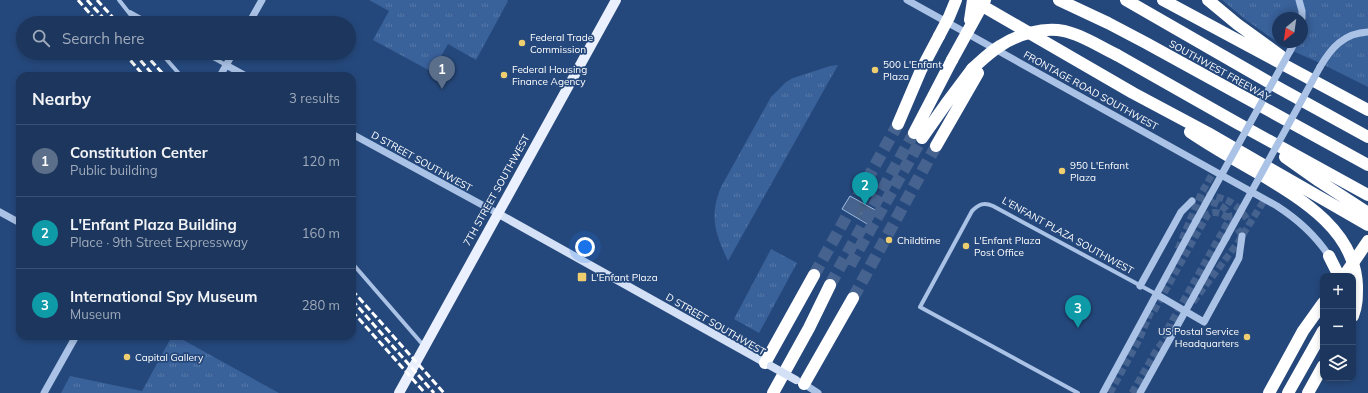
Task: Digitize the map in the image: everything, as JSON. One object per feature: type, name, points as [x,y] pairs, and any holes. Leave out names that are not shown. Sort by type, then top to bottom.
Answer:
[{"type":"highway","points":[[898,124],[921,70],[949,17],[956,0]]},
{"type":"highway","points":[[969,29],[973,0],[1133,93],[1208,133],[1368,225]]},
{"type":"highway","points":[[985,0],[952,60],[918,135],[999,46],[1025,34],[1055,30],[1064,31],[1082,37],[1368,195]]},
{"type":"highway","name":"SOUTHWEST FREEWAY","points":[[1059,0],[1108,22],[1368,165]]},
{"type":"highway","points":[[1126,0],[1368,137]]},
{"type":"highway","points":[[1163,0],[1368,110]]},
{"type":"highway","points":[[1208,0],[1259,41],[1330,89]]},
{"type":"highway","points":[[936,146],[975,71]]},
{"type":"highway","points":[[1133,93],[1204,141],[1296,196],[1329,225],[1342,239],[1353,263],[1357,280],[1357,304],[1355,309]]},
{"type":"highway","points":[[1237,123],[1319,181],[1368,213]]},
{"type":"highway","points":[[1346,273],[1368,241]]},
{"type":"highway","points":[[1355,273],[1368,250]]},
{"type":"highway","points":[[1330,256],[1337,273]]},
{"type":"highway","points":[[768,364],[814,275]]},
{"type":"highway","points":[[773,393],[833,287]]},
{"type":"highway","points":[[800,382],[853,298]]},
{"type":"highway","points":[[1269,393],[1296,343],[1320,307]]},
{"type":"highway","points":[[1288,393],[1320,336]]},
{"type":"highway","points":[[1308,393],[1320,370]]},
{"type":"main road","name":"7TH STREET SOUTHWEST","points":[[398,393],[616,0]]},
{"type":"main road","name":"D STREET SOUTHWEST","points":[[497,213],[800,382]]},
{"type":"street","points":[[119,0],[132,16]]},
{"type":"street","points":[[253,16],[262,0]]},
{"type":"street","name":"FRONTAGE ROAD SOUTHWEST","points":[[907,0],[1284,210],[1300,223],[1322,245],[1330,256]]},
{"type":"street","points":[[1299,0],[1302,12]]},
{"type":"street","points":[[128,10],[138,16]]},
{"type":"street","points":[[1140,393],[1320,67],[1330,52],[1343,39],[1356,34],[1368,32]]},
{"type":"street","points":[[1102,393],[1292,48]]},
{"type":"street","points":[[167,60],[178,72]]},
{"type":"street","points":[[217,60],[239,72]]},
{"type":"street","points":[[222,72],[229,60]]},
{"type":"street","name":"D STREET SOUTHWEST","points":[[356,136],[497,213]]},
{"type":"street","points":[[1140,286],[1181,212],[1192,201]]},
{"type":"street","name":"L'ENFANT PLAZA SOUTHWEST","points":[[1078,393],[920,307],[972,212],[984,203],[993,206],[1156,294],[1204,322],[1239,258],[1242,236]]},
{"type":"street","points":[[0,212],[16,221]]},
{"type":"street","points":[[356,268],[425,346]]},
{"type":"street","points":[[44,393],[74,340]]},
{"type":"street","name":"D STREET SOUTHWEST","points":[[800,382],[818,393]]},
{"type":"green space","points":[[369,0],[508,1],[476,60],[448,44],[432,72],[373,40],[389,11]]},
{"type":"green space","points":[[1222,0],[1368,0],[1368,87],[1286,48],[1308,48],[1308,12],[1272,12],[1272,38],[1246,20]]},
{"type":"green space","points":[[838,65],[728,261],[720,242],[715,224],[715,207],[717,197],[721,187],[771,97],[786,82],[793,78],[830,66]]},
{"type":"green space","points":[[771,249],[797,263],[759,333],[734,319]]},
{"type":"green space","points":[[170,340],[183,340],[279,393],[61,393],[70,376],[142,391]]},
{"type":"water","points":[[850,196],[877,211],[869,225],[842,209]]},
{"type":"tunnel","points":[[814,275],[898,124]]},
{"type":"tunnel","points":[[830,285],[914,133]]},
{"type":"tunnel","points":[[850,265],[922,138]]},
{"type":"tunnel","points":[[853,298],[936,146]]},
{"type":"tunnel","points":[[1178,249],[1201,194],[1214,171]]},
{"type":"tunnel","points":[[1206,195],[1221,198],[1232,203],[1241,211],[1250,224]]},
{"type":"tunnel","points":[[1193,302],[1237,244],[1265,199]]},
{"type":"tunnel","points":[[1167,330],[1229,220],[1229,215],[1224,208],[1202,200]]},
{"type":"tunnel","points":[[1154,311],[1208,214],[1214,212],[1224,215],[1233,222],[1242,236]]},
{"type":"tunnel","points":[[1110,393],[1139,340],[1154,304]]},
{"type":"tunnel","points":[[1132,393],[1156,351],[1175,326]]},
{"type":"railway","points":[[78,0],[92,16]]},
{"type":"railway","points":[[87,0],[102,16]]},
{"type":"railway","points":[[97,0],[112,16]]},
{"type":"railway","points":[[130,60],[141,72]]},
{"type":"railway","points":[[140,60],[151,72]]},
{"type":"railway","points":[[150,60],[161,72]]},
{"type":"railway","points":[[356,294],[444,393]]},
{"type":"railway","points":[[356,305],[434,393]]},
{"type":"railway","points":[[356,315],[425,393]]},
{"type":"place","name":"Federal Trade Commission","points":[[522,43]]},
{"type":"place","name":"500 L'Enfant Plaza","points":[[875,70]]},
{"type":"place","name":"Federal Housing Finance Agency","points":[[504,75]]},
{"type":"place","name":"Constitution Center","points":[[442,89]]},
{"type":"place","name":"950 L'Enfant Plaza","points":[[1062,171]]},
{"type":"place","name":"L'Enfant Plaza Building","points":[[865,205]]},
{"type":"place","name":"Childtime","points":[[889,240]]},
{"type":"place","name":"L'Enfant Plaza Post Office","points":[[966,246]]},
{"type":"place","name":"L'Enfant Plaza","points":[[582,277]]},
{"type":"place","name":"International Spy Museum","points":[[1078,328]]},
{"type":"place","name":"US Postal Service Headquarters","points":[[1247,337]]},
{"type":"place","name":"Capital Gallery","points":[[127,357]]}]
